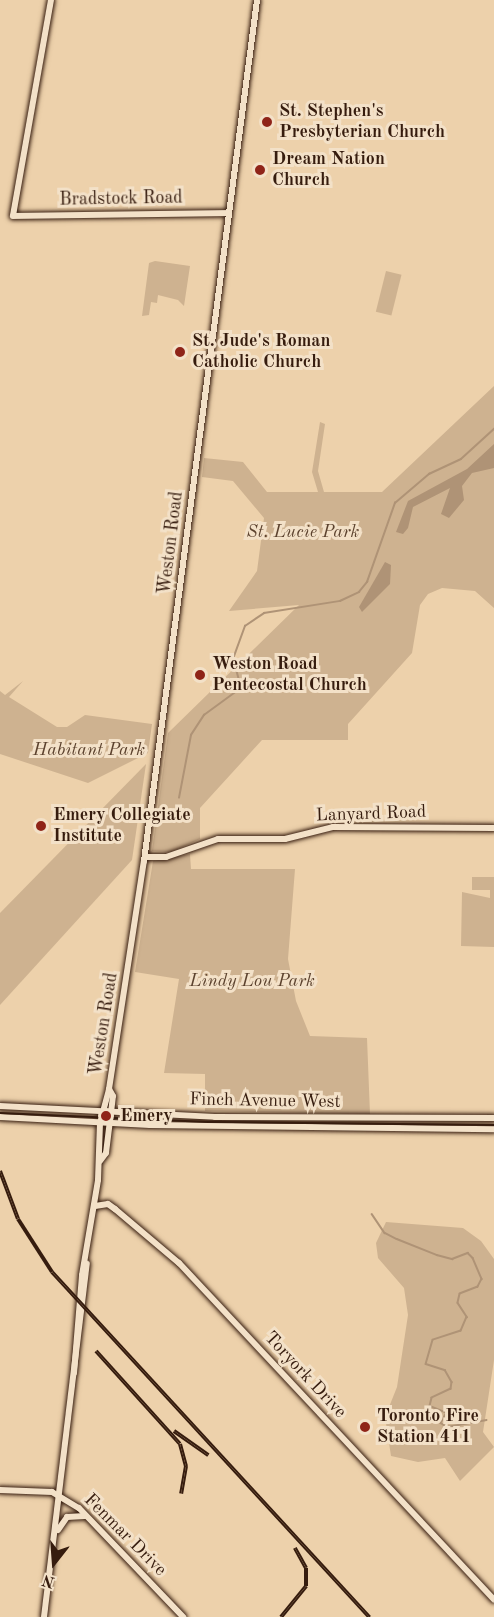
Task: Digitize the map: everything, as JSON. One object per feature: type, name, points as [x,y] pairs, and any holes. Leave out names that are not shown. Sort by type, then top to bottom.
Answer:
[{"type":"main road","name":"Bradstock Road","points":[[51,0],[13,216],[229,213]]},
{"type":"main road","name":"Weston Road","points":[[44,1617],[56,1538],[58,1495],[87,1263],[97,1206],[100,1123],[109,1089],[145,857],[257,0]]},
{"type":"main road","name":"Lanyard Road","points":[[145,857],[166,857],[218,839],[285,839],[333,827],[494,828]]},
{"type":"main road","name":"Weston Road","points":[[100,1161],[109,1124],[109,1089]]},
{"type":"main road","name":"Finch Avenue West","points":[[0,1106],[215,1117],[494,1118]]},
{"type":"main road","name":"Finch Avenue West","points":[[0,1117],[109,1124],[494,1129]]},
{"type":"main road","name":"Toryork Drive","points":[[97,1206],[111,1207],[183,1267],[494,1600]]},
{"type":"main road","name":"Fenmar Drive","points":[[0,1490],[58,1495],[90,1519],[183,1617]]},
{"type":"main road","points":[[56,1538],[67,1517],[78,1513],[90,1519]]},
{"type":"green space","points":[[155,261],[190,266],[184,306],[178,300],[158,295],[157,303],[151,302],[149,315],[142,316],[149,263]]},
{"type":"green space","points":[[386,271],[402,275],[391,316],[376,312]]},
{"type":"green space","name":"St. Lucie Park","points":[[494,386],[494,608],[475,591],[442,588],[428,594],[420,605],[412,653],[348,724],[348,740],[262,740],[200,808],[200,839],[171,852],[152,851],[168,733],[299,605],[229,611],[257,571],[264,518],[233,481],[202,477],[204,458],[243,462],[267,492],[318,492],[312,472],[320,422],[325,424],[318,471],[324,492],[382,492]]},
{"type":"green space","name":"Habitant Park","points":[[23,681],[9,697],[57,727],[67,727],[85,715],[152,724],[148,753],[88,783],[0,754],[0,691],[5,695]]},
{"type":"green space","points":[[146,764],[132,860],[0,1005],[0,913]]},
{"type":"green space","name":"Lindy Lou Park","points":[[190,854],[191,869],[295,869],[288,959],[296,1001],[310,1036],[367,1038],[370,1114],[205,1111],[205,1074],[164,1073],[179,979],[135,972],[153,861]]},
{"type":"green space","points":[[472,877],[494,877],[494,947],[461,946],[462,892],[490,898],[490,890],[472,890]]},
{"type":"green space","points":[[386,1222],[463,1228],[481,1241],[494,1259],[494,1360],[483,1432],[494,1447],[460,1481],[445,1458],[418,1462],[391,1456],[385,1417],[397,1387],[408,1315],[404,1288],[378,1258],[376,1243]]},
{"type":"shaded area","points":[[494,444],[494,468],[472,473],[462,486],[464,500],[449,518],[441,514],[450,488],[413,507],[408,528],[403,534],[396,532],[408,501],[467,469]]},
{"type":"shaded area","points":[[385,562],[391,565],[390,584],[362,612],[359,607]]},
{"type":"waterway","points":[[179,798],[191,735],[204,715],[241,688],[233,659],[245,626],[264,613],[340,601],[359,592],[367,582],[395,503],[429,474],[461,459],[494,429]]},
{"type":"waterway","points":[[372,1214],[385,1233],[397,1239],[452,1259],[468,1253],[473,1258],[482,1279],[478,1287],[460,1294],[458,1303],[467,1317],[461,1331],[433,1340],[426,1364],[445,1370],[452,1382],[451,1389],[432,1398],[430,1406],[447,1413],[441,1423],[447,1427],[486,1420]]},
{"type":"tram line","points":[[0,1113],[208,1122],[494,1125]]},
{"type":"railway","points":[[0,1171],[18,1219],[52,1272],[369,1617]]},
{"type":"railway","points":[[96,1351],[180,1444],[186,1466],[181,1494]]},
{"type":"railway","points":[[174,1431],[208,1455]]},
{"type":"railway","points":[[281,1617],[306,1586],[306,1568],[295,1548]]},
{"type":"place","name":"St. Stephen's Presbyterian Church","points":[[267,122]]},
{"type":"place","name":"Dream Nation Church","points":[[260,170]]},
{"type":"place","name":"St. Jude's Roman Catholic Church","points":[[180,352]]},
{"type":"place","name":"Weston Road Pentecostal Church","points":[[200,675]]},
{"type":"place","name":"Emery Collegiate Institute","points":[[41,826]]},
{"type":"place","name":"Emery","points":[[106,1116]]},
{"type":"place","name":"Toronto Fire Station 411","points":[[365,1427]]}]
